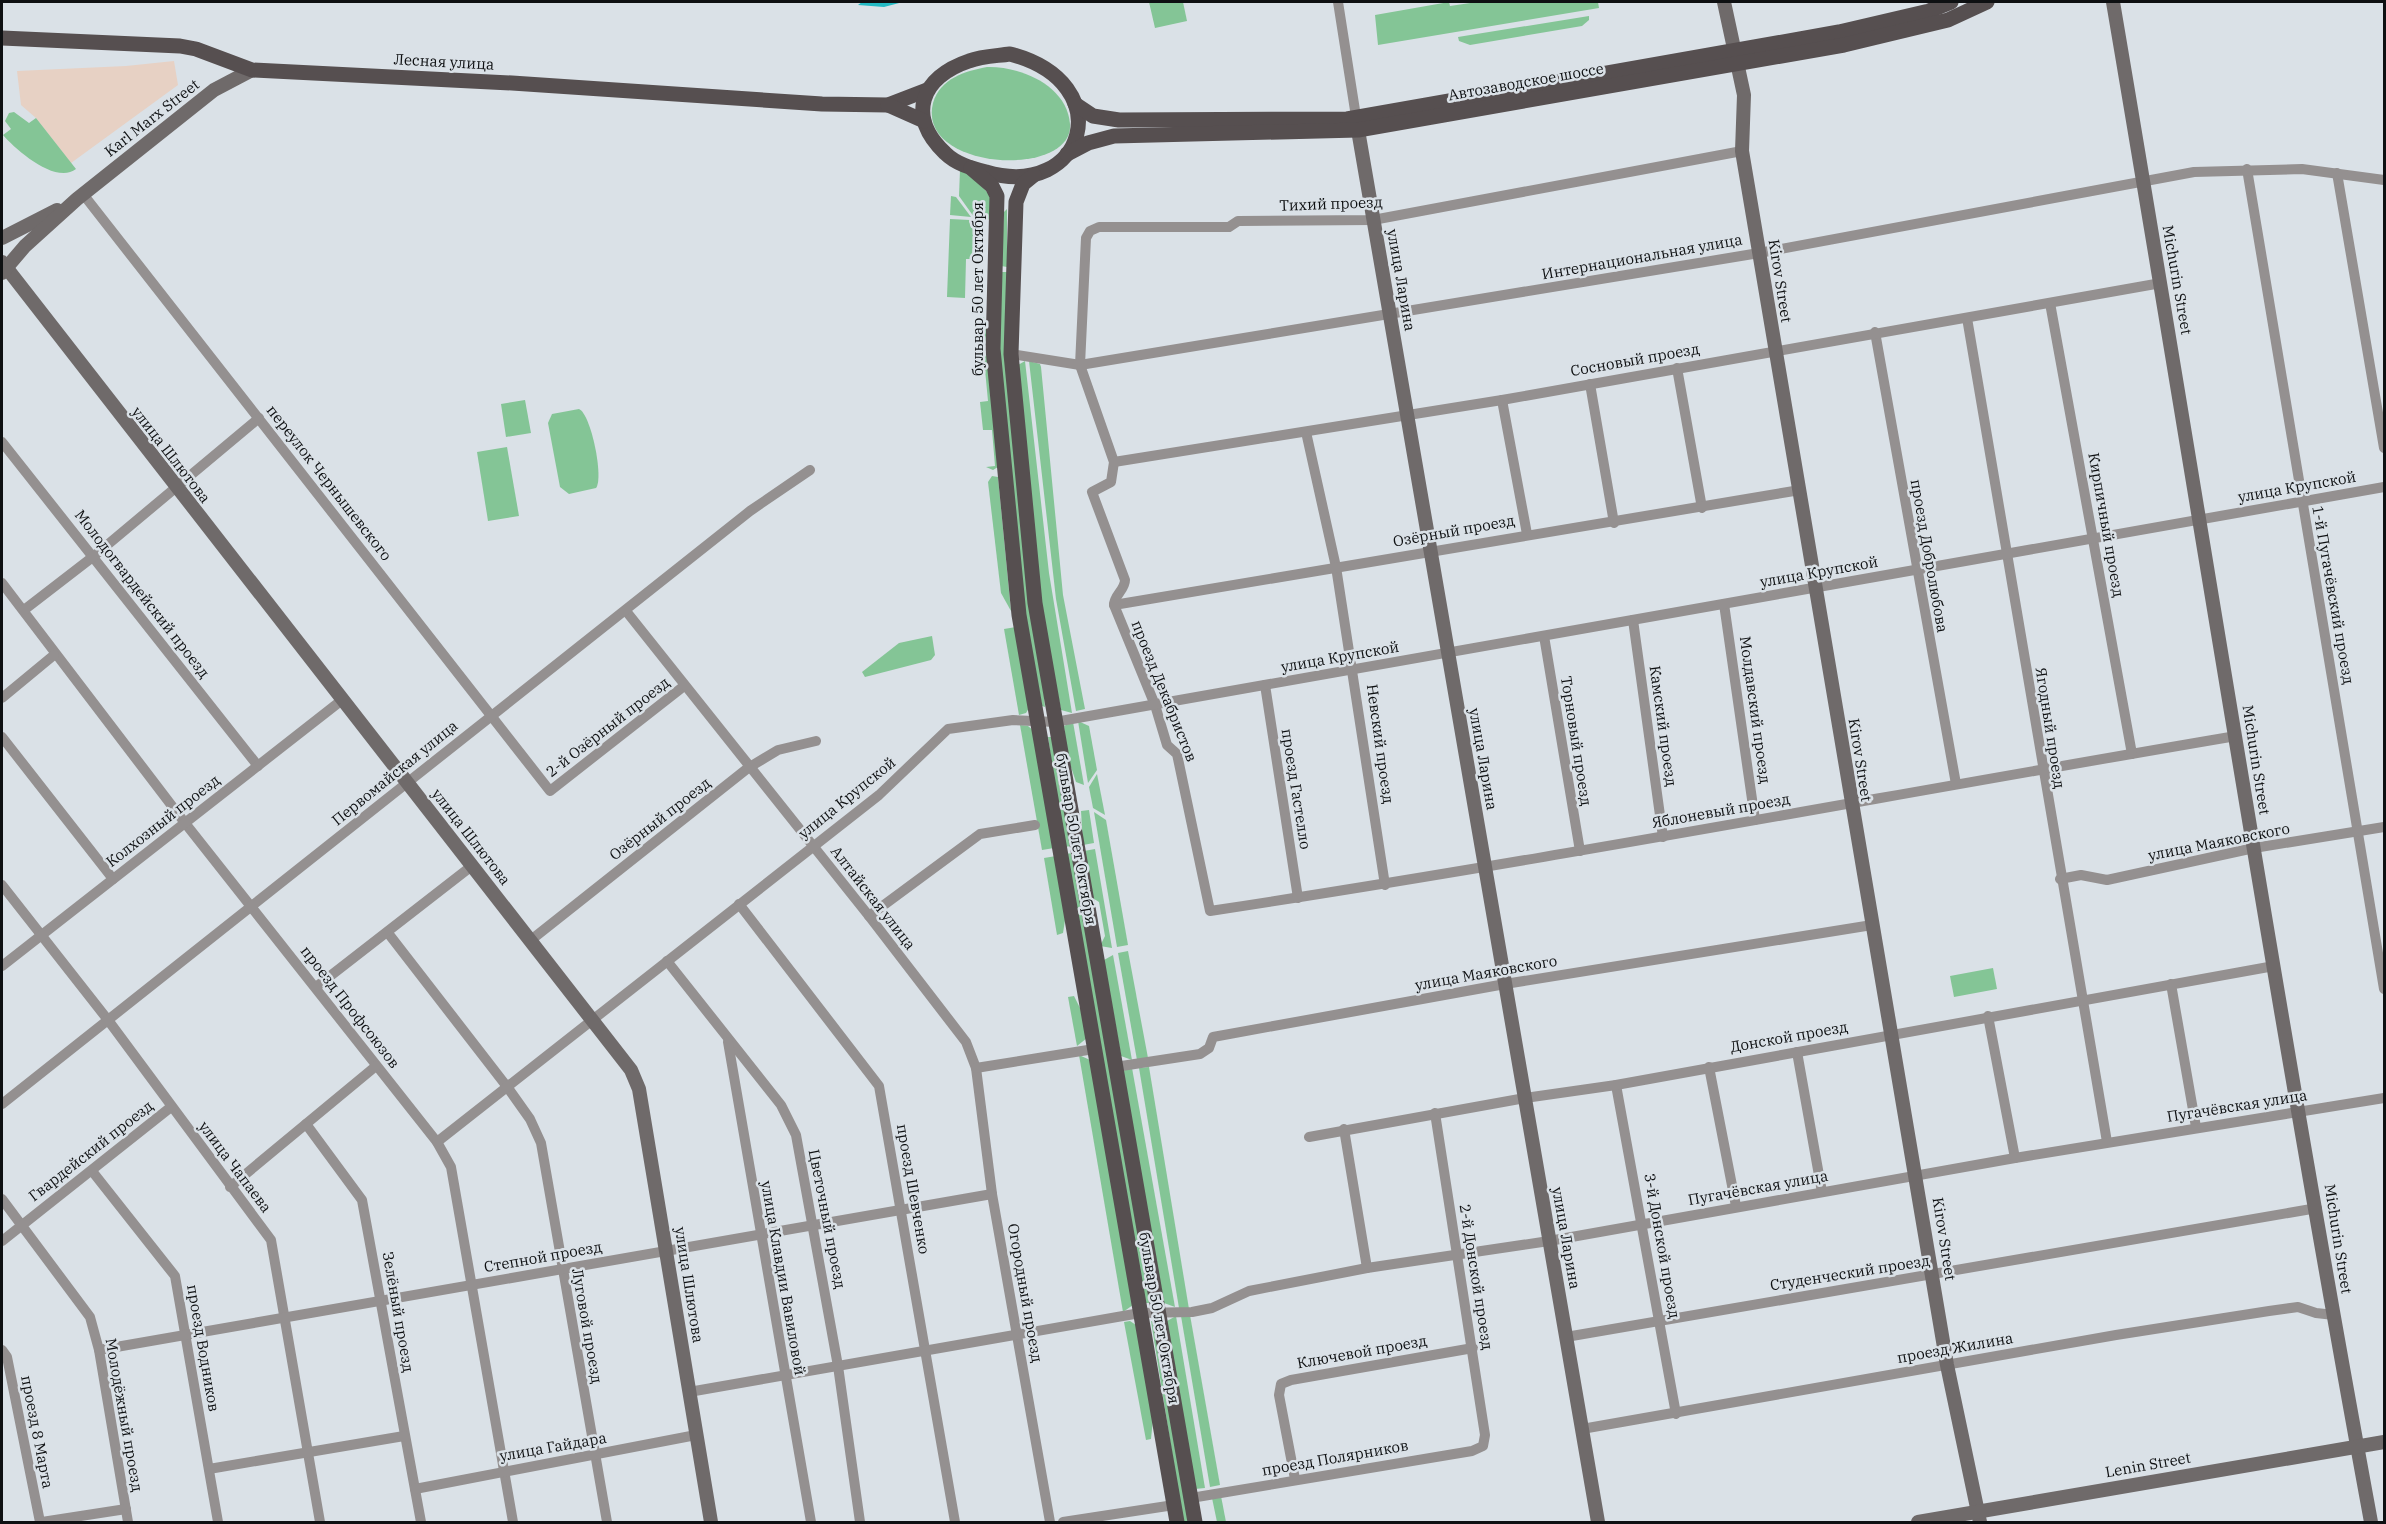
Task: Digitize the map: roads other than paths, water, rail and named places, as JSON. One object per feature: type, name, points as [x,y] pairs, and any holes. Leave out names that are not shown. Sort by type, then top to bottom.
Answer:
[{"type":"main road","name":"Kirov Street","points":[[1724,2],[1744,95],[1742,150],[1851,803],[1893,1033],[1947,1365],[1979,1517]]},
{"type":"main road","name":"Автозаводское шоссе","points":[[1067,154],[1088,143],[1114,136],[1357,124],[1735,57],[1929,10],[1951,2]]},
{"type":"main road","name":"Автозаводское шоссе","points":[[1735,57],[1844,45],[1948,20],[1987,2]]},
{"type":"main road","name":"Michurin Street","points":[[2113,2],[2274,966],[2371,1522]]},
{"type":"main road","name":"Лесная улица","points":[[2,38],[180,46],[196,49],[252,70],[512,83],[822,104],[888,105],[927,90]]},
{"type":"main road","points":[[1010,54],[1042,67],[1059,81],[1072,96],[1075,104],[1080,129],[1077,141],[1067,154],[1051,167],[1034,175],[993,174],[971,168],[947,155],[933,140],[924,121],[923,100],[927,90],[943,74],[967,62],[1010,54]]},
{"type":"main road","name":"Karl Marx Street","points":[[3,268],[80,196],[214,90],[252,70]]},
{"type":"main road","name":"Автозаводское шоссе","points":[[1075,104],[1093,116],[1119,120],[1357,124]]},
{"type":"main road","name":"Лесная улица","points":[[888,105],[924,121]]},
{"type":"main road","name":"улица Ларина","points":[[1357,124],[1598,1522]]},
{"type":"main road","name":"бульвар 50 лет Октября","points":[[971,168],[992,186],[997,196],[993,349],[1019,615],[1177,1522]]},
{"type":"main road","name":"бульвар 50 лет Октября","points":[[1034,175],[1023,184],[1016,202],[1011,354],[1035,603],[1195,1522]]},
{"type":"main road","name":"Karl Marx Street","points":[[2,238],[80,196]]},
{"type":"main road","name":"улица Шлютова","points":[[3,268],[474,865],[631,1070],[639,1089],[668,1251],[711,1522]]},
{"type":"main road","name":"Lenin Street","points":[[1918,1522],[1979,1517],[2385,1442]]},
{"type":"street","name":"улица Ларина","points":[[1338,2],[1357,124]]},
{"type":"street","name":"Тихий проезд","points":[[1080,365],[1086,238],[1093,229],[1229,226],[1238,221],[1373,219],[1742,150]]},
{"type":"street","name":"Интернациональная улица","points":[[1011,354],[1080,365],[1759,253],[2194,172],[2302,169],[2385,180]]},
{"type":"street","name":"1-й Пугачёвский проезд","points":[[2247,170],[2385,989]]},
{"type":"street","points":[[2337,173],[2385,448]]},
{"type":"street","name":"переулок Чернышевского","points":[[80,196],[259,418],[550,791]]},
{"type":"street","name":"Сосновый проезд","points":[[1114,462],[1502,400],[2161,283]]},
{"type":"street","name":"Кирпичный проезд","points":[[2050,303],[2132,754]]},
{"type":"street","name":"Ягодный проезд","points":[[1967,318],[2041,768],[2107,1143]]},
{"type":"street","name":"проезд Добролюбова","points":[[1875,332],[1956,784]]},
{"type":"street","points":[[1080,365],[1114,462],[1111,482],[1092,492],[1125,580],[1125,585],[1114,600],[1114,605]]},
{"type":"street","points":[[1677,368],[1702,508]]},
{"type":"street","points":[[1590,384],[1614,523]]},
{"type":"street","points":[[1502,400],[1527,534]]},
{"type":"street","points":[[24,610],[94,556],[259,418]]},
{"type":"street","name":"Невский проезд","points":[[1306,432],[1336,567],[1354,670],[1385,885]]},
{"type":"street","name":"Молодогвардейский проезд","points":[[2,442],[258,766]]},
{"type":"street","name":"Первомайская улица","points":[[2,1104],[750,511],[810,470]]},
{"type":"street","name":"улица Крупской","points":[[437,1142],[879,795],[948,729],[1013,720],[1055,722],[2385,487]]},
{"type":"street","name":"Озёрный проезд","points":[[1114,605],[1431,550],[1527,534],[1614,523],[1800,490]]},
{"type":"street","name":"проезд Профсоюзов","points":[[2,583],[24,610],[54,655],[184,823],[437,1142],[451,1167],[513,1522]]},
{"type":"street","name":"Молдавский проезд","points":[[1724,604],[1755,820]]},
{"type":"street","name":"проезд Декабристов","points":[[1114,605],[1155,705],[1167,745],[1177,754],[1210,911]]},
{"type":"street","name":"Алтайская улица","points":[[626,611],[748,768],[813,845],[966,1042],[976,1068]]},
{"type":"street","name":"Камский проезд","points":[[1633,620],[1663,837]]},
{"type":"street","name":"Торновый проезд","points":[[1544,636],[1580,851]]},
{"type":"street","points":[[2,698],[54,655]]},
{"type":"street","name":"проезд Гастелло","points":[[1265,685],[1298,898]]},
{"type":"street","name":"2-й Озёрный проезд","points":[[550,791],[684,686]]},
{"type":"street","name":"Колхозный проезд","points":[[2,966],[342,700]]},
{"type":"street","points":[[2,736],[113,879]]},
{"type":"street","name":"Яблоневый проезд","points":[[1210,911],[1485,868],[2041,768],[2236,736]]},
{"type":"street","name":"Озёрный проезд","points":[[531,940],[748,768],[778,750],[816,741]]},
{"type":"street","points":[[869,916],[980,834],[1035,825]]},
{"type":"street","name":"улица Маяковского","points":[[2060,879],[2081,875],[2107,880],[2254,848],[2385,827]]},
{"type":"street","points":[[316,987],[474,865]]},
{"type":"street","name":"улица Чапаева","points":[[2,885],[108,1020],[271,1240],[320,1522]]},
{"type":"street","name":"проезд Шевченко","points":[[739,904],[879,1086],[955,1522]]},
{"type":"street","name":"улица Маяковского","points":[[1115,1067],[1200,1054],[1209,1048],[1213,1037],[1505,984],[1872,925]]},
{"type":"street","name":"Луговой проезд","points":[[388,933],[508,1088],[530,1119],[541,1143],[607,1522]]},
{"type":"street","name":"Цветочный проезд","points":[[667,961],[781,1105],[796,1135],[838,1366],[860,1522]]},
{"type":"street","name":"Донской проезд","points":[[1309,1137],[1435,1113],[1616,1085],[2081,999],[2274,966]]},
{"type":"street","points":[[2171,984],[2196,1127]]},
{"type":"street","points":[[1988,1016],[2015,1158]]},
{"type":"street","name":"улица Клавдии Вавиловой","points":[[728,1038],[811,1522]]},
{"type":"street","points":[[976,1068],[1094,1049]]},
{"type":"street","points":[[1797,1052],[1821,1192]]},
{"type":"street","points":[[230,1187],[376,1066]]},
{"type":"street","points":[[1709,1067],[1736,1206]]},
{"type":"street","name":"Огородный проезд","points":[[976,1068],[992,1194],[1050,1522]]},
{"type":"street","name":"3-й Донской проезд","points":[[1616,1085],[1643,1223],[1676,1414]]},
{"type":"street","name":"Пугачёвская улица","points":[[1140,1313],[1158,1311],[1178,1313],[1212,1308],[1249,1291],[1367,1268],[1549,1240],[2196,1127],[2385,1098]]},
{"type":"street","name":"Гвардейский проезд","points":[[2,1241],[171,1107]]},
{"type":"street","name":"2-й Донской проезд","points":[[1435,1113],[1473,1348],[1485,1435],[1483,1446]]},
{"type":"street","name":"Зелёный проезд","points":[[306,1124],[362,1200],[421,1522]]},
{"type":"street","points":[[1344,1129],[1367,1268]]},
{"type":"street","name":"проезд Водников","points":[[92,1171],[175,1276],[218,1522]]},
{"type":"street","name":"Степной проезд","points":[[99,1350],[992,1194]]},
{"type":"street","name":"Молодёжный проезд","points":[[2,1199],[90,1317],[99,1350],[128,1522]]},
{"type":"street","name":"Студенческий проезд","points":[[1566,1337],[2317,1208]]},
{"type":"street","name":"проезд Жилина","points":[[1582,1429],[2116,1335],[2288,1308],[2298,1307],[2316,1313],[2334,1315]]},
{"type":"street","points":[[689,1392],[1140,1313]]},
{"type":"street","name":"Ключевой проезд","points":[[1295,1479],[1279,1395],[1281,1384],[1291,1380],[1473,1348]]},
{"type":"street","name":"проезд 8 Марта","points":[[2,1350],[7,1357],[41,1522]]},
{"type":"street","points":[[209,1469],[404,1436]]},
{"type":"street","name":"улица Гайдара","points":[[415,1489],[504,1470],[696,1436]]},
{"type":"street","name":"проезд Полярников","points":[[1191,1498],[1472,1451],[1483,1446]]},
{"type":"street","points":[[1063,1522],[1174,1505]]},
{"type":"street","points":[[41,1522],[126,1509]]},
{"type":"water","points":[[862,2],[903,2],[884,7],[858,5]]}]
